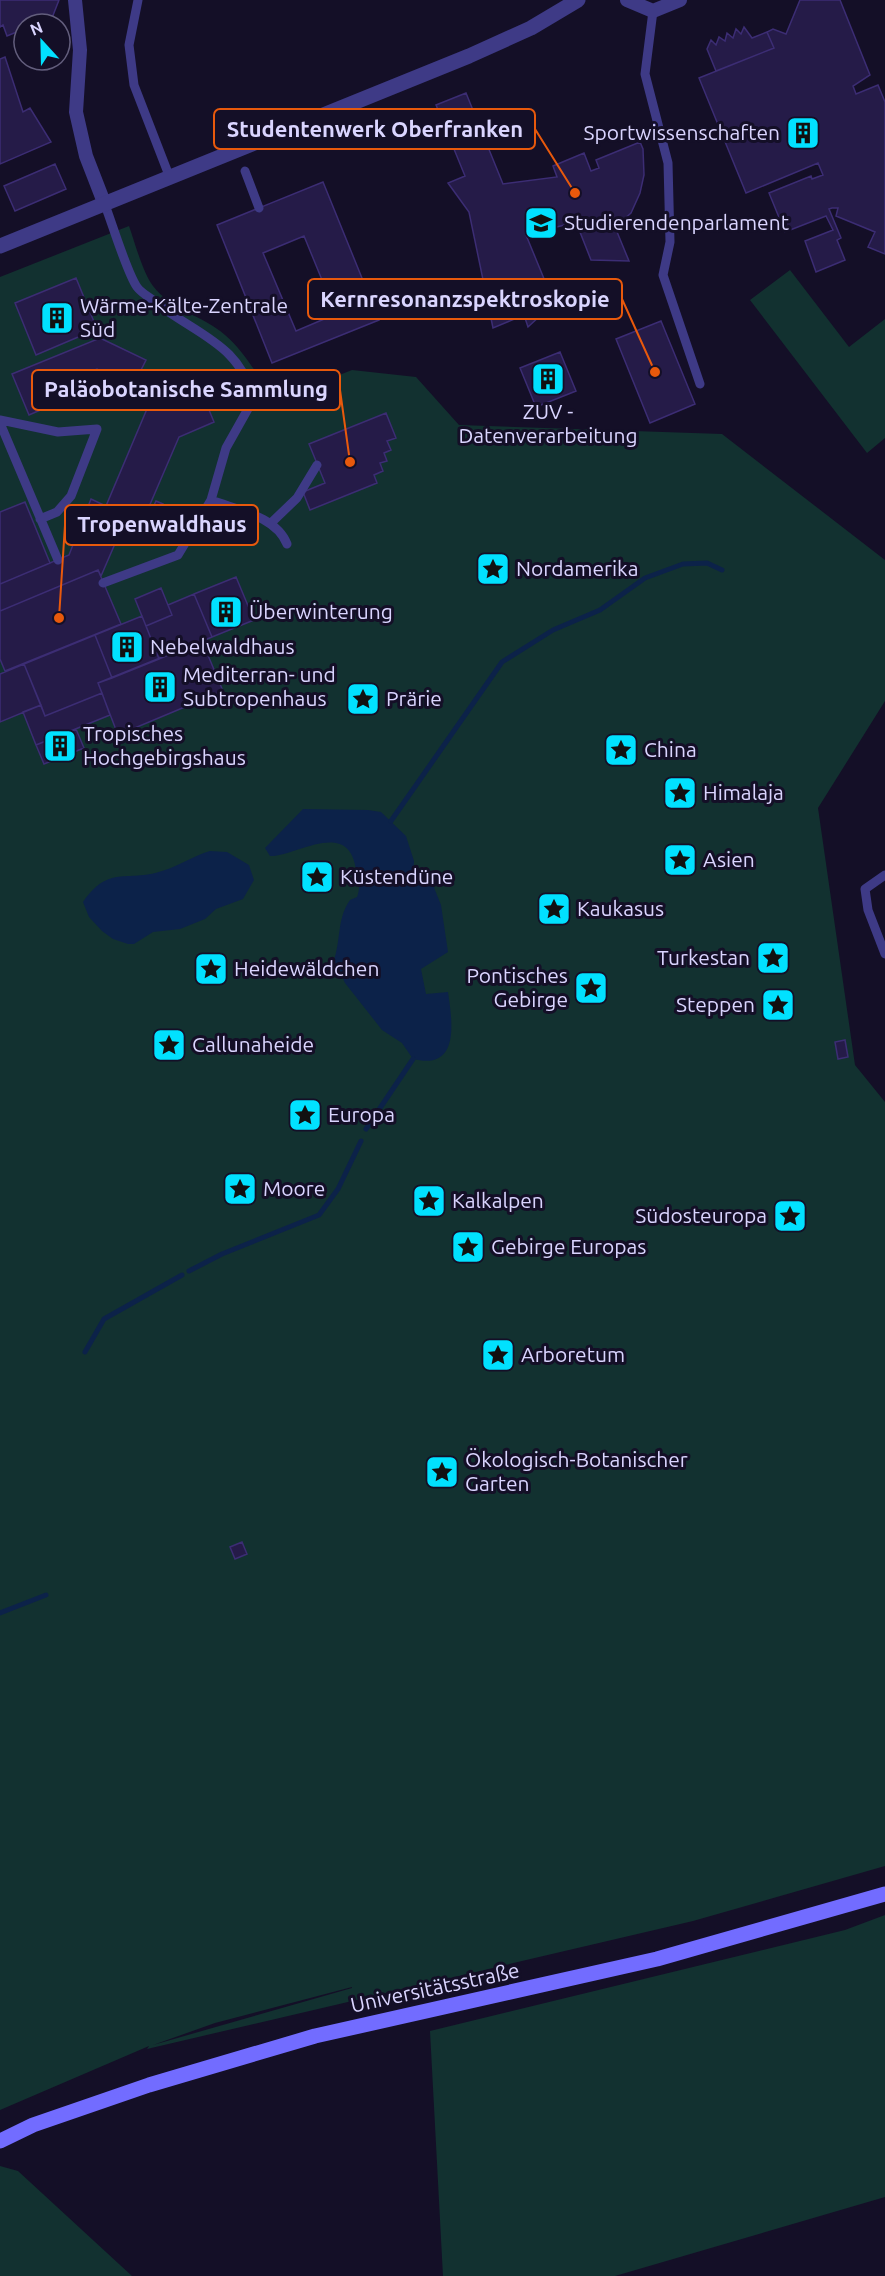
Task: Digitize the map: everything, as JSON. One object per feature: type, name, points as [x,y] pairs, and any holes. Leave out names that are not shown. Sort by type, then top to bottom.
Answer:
[{"type":"main road","name":"Universitätsstraße","points":[[0,2141],[33,2125],[149,2085],[315,2036],[657,1959],[885,1894]]},
{"type":"street","points":[[75,0],[80,50],[76,112],[86,156],[105,205]]},
{"type":"street","points":[[0,246],[469,56],[531,28],[578,0]]},
{"type":"street","points":[[627,0],[653,11],[680,0]]},
{"type":"lane","points":[[138,0],[129,45],[134,85],[170,178]]},
{"type":"lane","points":[[653,11],[645,74],[668,163],[670,242],[663,275],[700,384]]},
{"type":"lane","points":[[245,171],[259,208]]},
{"type":"lane","points":[[104,583],[178,555],[211,500],[226,448],[253,400],[249,381],[233,357],[214,340],[180,321],[138,287],[105,205]]},
{"type":"lane","points":[[0,422],[58,560]]},
{"type":"lane","points":[[0,422],[58,432],[97,429],[70,496],[57,512],[40,519]]},
{"type":"lane","points":[[271,523],[297,498],[317,465]]},
{"type":"lane","points":[[211,500],[271,523],[282,533],[286,544]]},
{"type":"lane","points":[[885,875],[865,889],[864,899],[885,954]]},
{"type":"green space","name":"Ökologisch-Botanischer Garten","points":[[129,226],[143,266],[153,286],[169,301],[217,328],[233,342],[276,400],[352,370],[416,377],[459,425],[722,434],[885,560],[885,701],[818,808],[855,1065],[885,1102],[885,1866],[693,1921],[147,2049],[149,2046],[0,2110],[0,277]],"holes":[[[352,1988],[153,2045],[215,2023]]]},
{"type":"green space","points":[[790,270],[849,347],[885,319],[885,438],[867,453],[750,300]]},
{"type":"green space","points":[[885,1915],[885,2197],[615,2276],[443,2276],[430,2031],[845,1930]]},
{"type":"green space","points":[[0,2166],[18,2171],[132,2276],[0,2276]]},
{"type":"water","points":[[303,809],[381,812],[406,836],[414,861],[413,876],[422,883],[433,885],[441,905],[448,952],[421,969],[426,994],[448,992],[451,1016],[450,1040],[446,1050],[439,1058],[428,1061],[413,1059],[402,1043],[382,1030],[345,983],[334,960],[343,914],[350,900],[357,897],[359,890],[351,854],[343,846],[332,843],[270,856],[265,848]]},
{"type":"water","points":[[210,851],[227,852],[249,865],[254,880],[243,899],[216,909],[205,919],[180,929],[153,932],[134,944],[113,939],[89,917],[83,902],[102,883],[119,877],[162,871]]},
{"type":"building","points":[[0,0],[59,0],[54,12],[12,12],[12,34],[7,36],[3,25],[0,27]]},
{"type":"building","name":"Sportwissenschaften","points":[[800,0],[840,0],[870,75],[853,86],[856,94],[878,85],[885,102],[885,254],[868,247],[875,232],[836,216],[838,208],[832,208],[829,209],[841,238],[837,240],[845,260],[816,272],[805,241],[833,230],[826,216],[785,232],[769,193],[811,176],[812,179],[823,175],[818,163],[746,193],[699,78],[774,48],[767,32],[773,29],[786,34]]},
{"type":"building","points":[[744,27],[752,38],[767,32],[774,48],[716,71],[707,49],[711,40],[716,45],[719,37],[725,41],[727,33],[733,38],[736,29],[741,34]]},
{"type":"building","points":[[5,57],[23,112],[30,108],[51,142],[0,164],[0,59]]},
{"type":"building","points":[[466,93],[503,184],[557,177],[553,166],[584,153],[591,171],[599,168],[596,160],[640,142],[643,149],[644,175],[640,193],[631,213],[615,227],[629,261],[591,260],[576,222],[526,235],[554,303],[528,327],[524,315],[493,328],[469,212],[448,183],[465,176],[436,105]]},
{"type":"building","points":[[55,164],[66,189],[15,211],[4,186]]},
{"type":"building","points":[[323,182],[379,320],[272,363],[217,225]],"holes":[[[304,236],[336,314],[296,331],[263,253]]]},
{"type":"building","name":"Wärme-Kälte-Zentrale Süd","points":[[76,278],[97,329],[36,355],[15,303]]},
{"type":"building","points":[[661,321],[695,404],[650,423],[616,339]]},
{"type":"building","points":[[100,338],[146,360],[133,386],[97,369],[46,390],[52,405],[29,415],[12,374]]},
{"type":"building","name":"ZUV - Datenverarbeitung","points":[[560,352],[576,391],[536,407],[520,368]]},
{"type":"building","points":[[163,371],[200,388],[214,422],[179,437],[142,523],[106,506]]},
{"type":"building","points":[[386,413],[396,438],[387,441],[391,450],[384,453],[387,461],[380,463],[383,471],[374,475],[377,483],[310,510],[303,492],[325,483],[309,444]]},
{"type":"building","points":[[91,499],[127,516],[101,576],[98,570],[0,611],[0,584],[69,555]]},
{"type":"building","points":[[156,501],[163,504],[152,528],[145,525]]},
{"type":"building","points":[[25,502],[50,563],[0,584],[0,512]]},
{"type":"building","points":[[98,570],[121,624],[5,671],[0,659],[0,611]]},
{"type":"building","name":"Überwinterung","points":[[236,577],[254,620],[212,637],[194,594]]},
{"type":"building","points":[[161,588],[172,615],[146,626],[135,599]]},
{"type":"building","points":[[194,594],[212,637],[159,659],[146,626],[172,615],[168,605]]},
{"type":"building","name":"Nebelwaldhaus","points":[[142,616],[159,659],[112,678],[95,635]]},
{"type":"building","points":[[95,635],[112,678],[98,683],[102,693],[45,716],[24,664]]},
{"type":"building","name":"Mediterran- und Subtropenhaus","points":[[202,641],[223,691],[118,735],[98,683]]},
{"type":"building","points":[[24,664],[41,705],[0,722],[0,674]]},
{"type":"building","points":[[102,693],[110,715],[36,745],[23,712],[41,705],[45,716]]},
{"type":"building","name":"Tropisches Hochgebirgshaus","points":[[76,729],[84,748],[44,764],[36,745]]},
{"type":"building","points":[[845,1040],[848,1057],[838,1059],[835,1042]]},
{"type":"building","points":[[242,1542],[247,1554],[235,1559],[230,1547]]},
{"type":"waterway","points":[[391,821],[502,662],[553,630],[600,610],[645,578],[683,564],[707,563],[722,570]]},
{"type":"waterway","points":[[366,1129],[413,1059]]},
{"type":"waterway","points":[[189,1271],[222,1254],[319,1215],[338,1189],[361,1141]]},
{"type":"waterway","points":[[85,1352],[104,1319],[182,1275]]},
{"type":"waterway","points":[[0,1613],[46,1595]]},
{"type":"place","name":"Sportwissenschaften","points":[[803,133]]},
{"type":"place","name":"Studentenwerk Oberfranken","points":[[575,193]]},
{"type":"place","name":"Studierendenparlament","points":[[541,223]]},
{"type":"place","name":"Wärme-Kälte-Zentrale Süd","points":[[57,318]]},
{"type":"place","name":"Kernresonanzspektroskopie","points":[[655,372]]},
{"type":"place","name":"ZUV - Datenverarbeitung","points":[[548,379]]},
{"type":"place","name":"Paläobotanische Sammlung","points":[[350,462]]},
{"type":"place","name":"Nordamerika","points":[[493,569]]},
{"type":"place","name":"Überwinterung","points":[[226,612]]},
{"type":"place","name":"Tropenwaldhaus","points":[[59,618]]},
{"type":"place","name":"Nebelwaldhaus","points":[[127,647]]},
{"type":"place","name":"Mediterran- und Subtropenhaus","points":[[160,687]]},
{"type":"place","name":"Prärie","points":[[363,699]]},
{"type":"place","name":"Tropisches Hochgebirgshaus","points":[[60,746]]},
{"type":"place","name":"China","points":[[621,750]]},
{"type":"place","name":"Himalaja","points":[[680,793]]},
{"type":"place","name":"Asien","points":[[680,860]]},
{"type":"place","name":"Küstendüne","points":[[317,877]]},
{"type":"place","name":"Kaukasus","points":[[554,909]]},
{"type":"place","name":"Turkestan","points":[[773,958]]},
{"type":"place","name":"Heidewäldchen","points":[[211,969]]},
{"type":"place","name":"Pontisches Gebirge","points":[[591,988]]},
{"type":"place","name":"Steppen","points":[[778,1005]]},
{"type":"place","name":"Callunaheide","points":[[169,1045]]},
{"type":"place","name":"Europa","points":[[305,1115]]},
{"type":"place","name":"Moore","points":[[240,1189]]},
{"type":"place","name":"Kalkalpen","points":[[429,1201]]},
{"type":"place","name":"Südosteuropa","points":[[790,1216]]},
{"type":"place","name":"Gebirge Europas","points":[[468,1247]]},
{"type":"place","name":"Arboretum","points":[[498,1355]]},
{"type":"place","name":"Ökologisch-Botanischer Garten","points":[[442,1472]]}]
